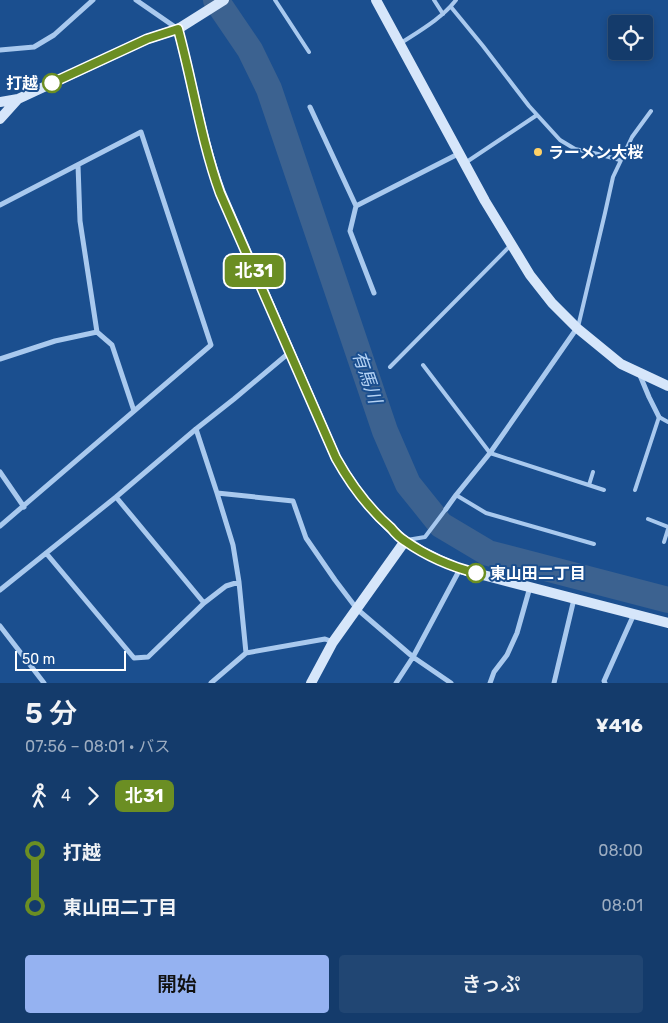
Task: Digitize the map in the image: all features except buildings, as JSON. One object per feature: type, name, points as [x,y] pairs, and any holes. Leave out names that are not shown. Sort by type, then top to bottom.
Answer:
[{"type":"street","points":[[0,50],[34,47],[54,35],[93,0]]},
{"type":"street","points":[[136,0],[178,29],[202,131],[216,180],[238,235],[336,458],[356,490],[377,516],[404,541],[460,569],[668,623]]},
{"type":"street","points":[[0,102],[18,99],[147,39],[178,29],[224,0]]},
{"type":"street","points":[[376,0],[465,163],[530,275],[552,303],[578,328],[621,364],[668,386]]},
{"type":"street","points":[[0,119],[18,99]]},
{"type":"street","points":[[310,107],[356,206],[350,230],[374,293]]},
{"type":"street","points":[[0,205],[141,132],[211,345],[0,526]]},
{"type":"street","points":[[356,206],[460,153]]},
{"type":"street","points":[[78,165],[80,221],[97,332],[112,345],[134,411]]},
{"type":"street","points":[[446,509],[490,453],[578,328]]},
{"type":"street","points":[[0,359],[55,341],[97,332]]},
{"type":"street","points":[[0,590],[116,497],[290,352]]},
{"type":"street","points":[[639,372],[659,417]]},
{"type":"street","points":[[196,429],[218,493],[233,545],[246,653]]},
{"type":"street","points":[[0,472],[24,507]]},
{"type":"street","points":[[218,493],[293,501],[306,538],[357,609],[413,657],[451,683]]},
{"type":"street","points":[[116,497],[204,603]]},
{"type":"street","points":[[310,683],[333,642],[404,541]]},
{"type":"street","points":[[46,553],[134,658],[148,657],[204,603],[226,586],[238,582]]},
{"type":"street","points":[[396,683],[413,657],[460,569]]},
{"type":"street","points":[[490,683],[494,672],[507,655],[517,633],[530,587]]},
{"type":"street","points":[[554,683],[574,599]]},
{"type":"street","points":[[605,683],[604,681],[634,614]]},
{"type":"street","points":[[0,626],[44,683]]},
{"type":"street","points":[[212,683],[246,653],[325,639],[333,642]]},
{"type":"lane","points":[[275,0],[309,52]]},
{"type":"lane","points":[[434,0],[443,14]]},
{"type":"lane","points":[[400,43],[430,24],[451,7],[456,0]]},
{"type":"lane","points":[[451,7],[537,115],[560,140],[575,149],[620,160]]},
{"type":"lane","points":[[578,328],[613,177],[632,137],[651,111]]},
{"type":"lane","points":[[465,163],[537,115]]},
{"type":"lane","points":[[390,367],[512,245]]},
{"type":"lane","points":[[422,366],[490,453],[604,490]]},
{"type":"lane","points":[[634,490],[659,417],[668,422]]},
{"type":"lane","points":[[589,485],[594,472]]},
{"type":"lane","points":[[456,495],[486,513],[594,544]]},
{"type":"lane","points":[[404,541],[425,537],[446,509]]},
{"type":"lane","points":[[648,519],[668,528],[664,542]]},
{"type":"waterway","name":"有馬川","points":[[216,0],[250,50],[269,89],[385,431],[408,484],[441,525],[488,553],[668,600]]},
{"type":"bus line","name":"北31","points":[[52,83],[147,39],[178,29],[208,156],[220,193],[336,458],[366,503],[404,541],[435,558],[460,569],[476,573]]},
{"type":"place","name":"打越","points":[[52,83]]},
{"type":"place","name":"ラーメン大桜","points":[[538,152]]},
{"type":"place","name":"東山田二丁目","points":[[476,573]]}]
